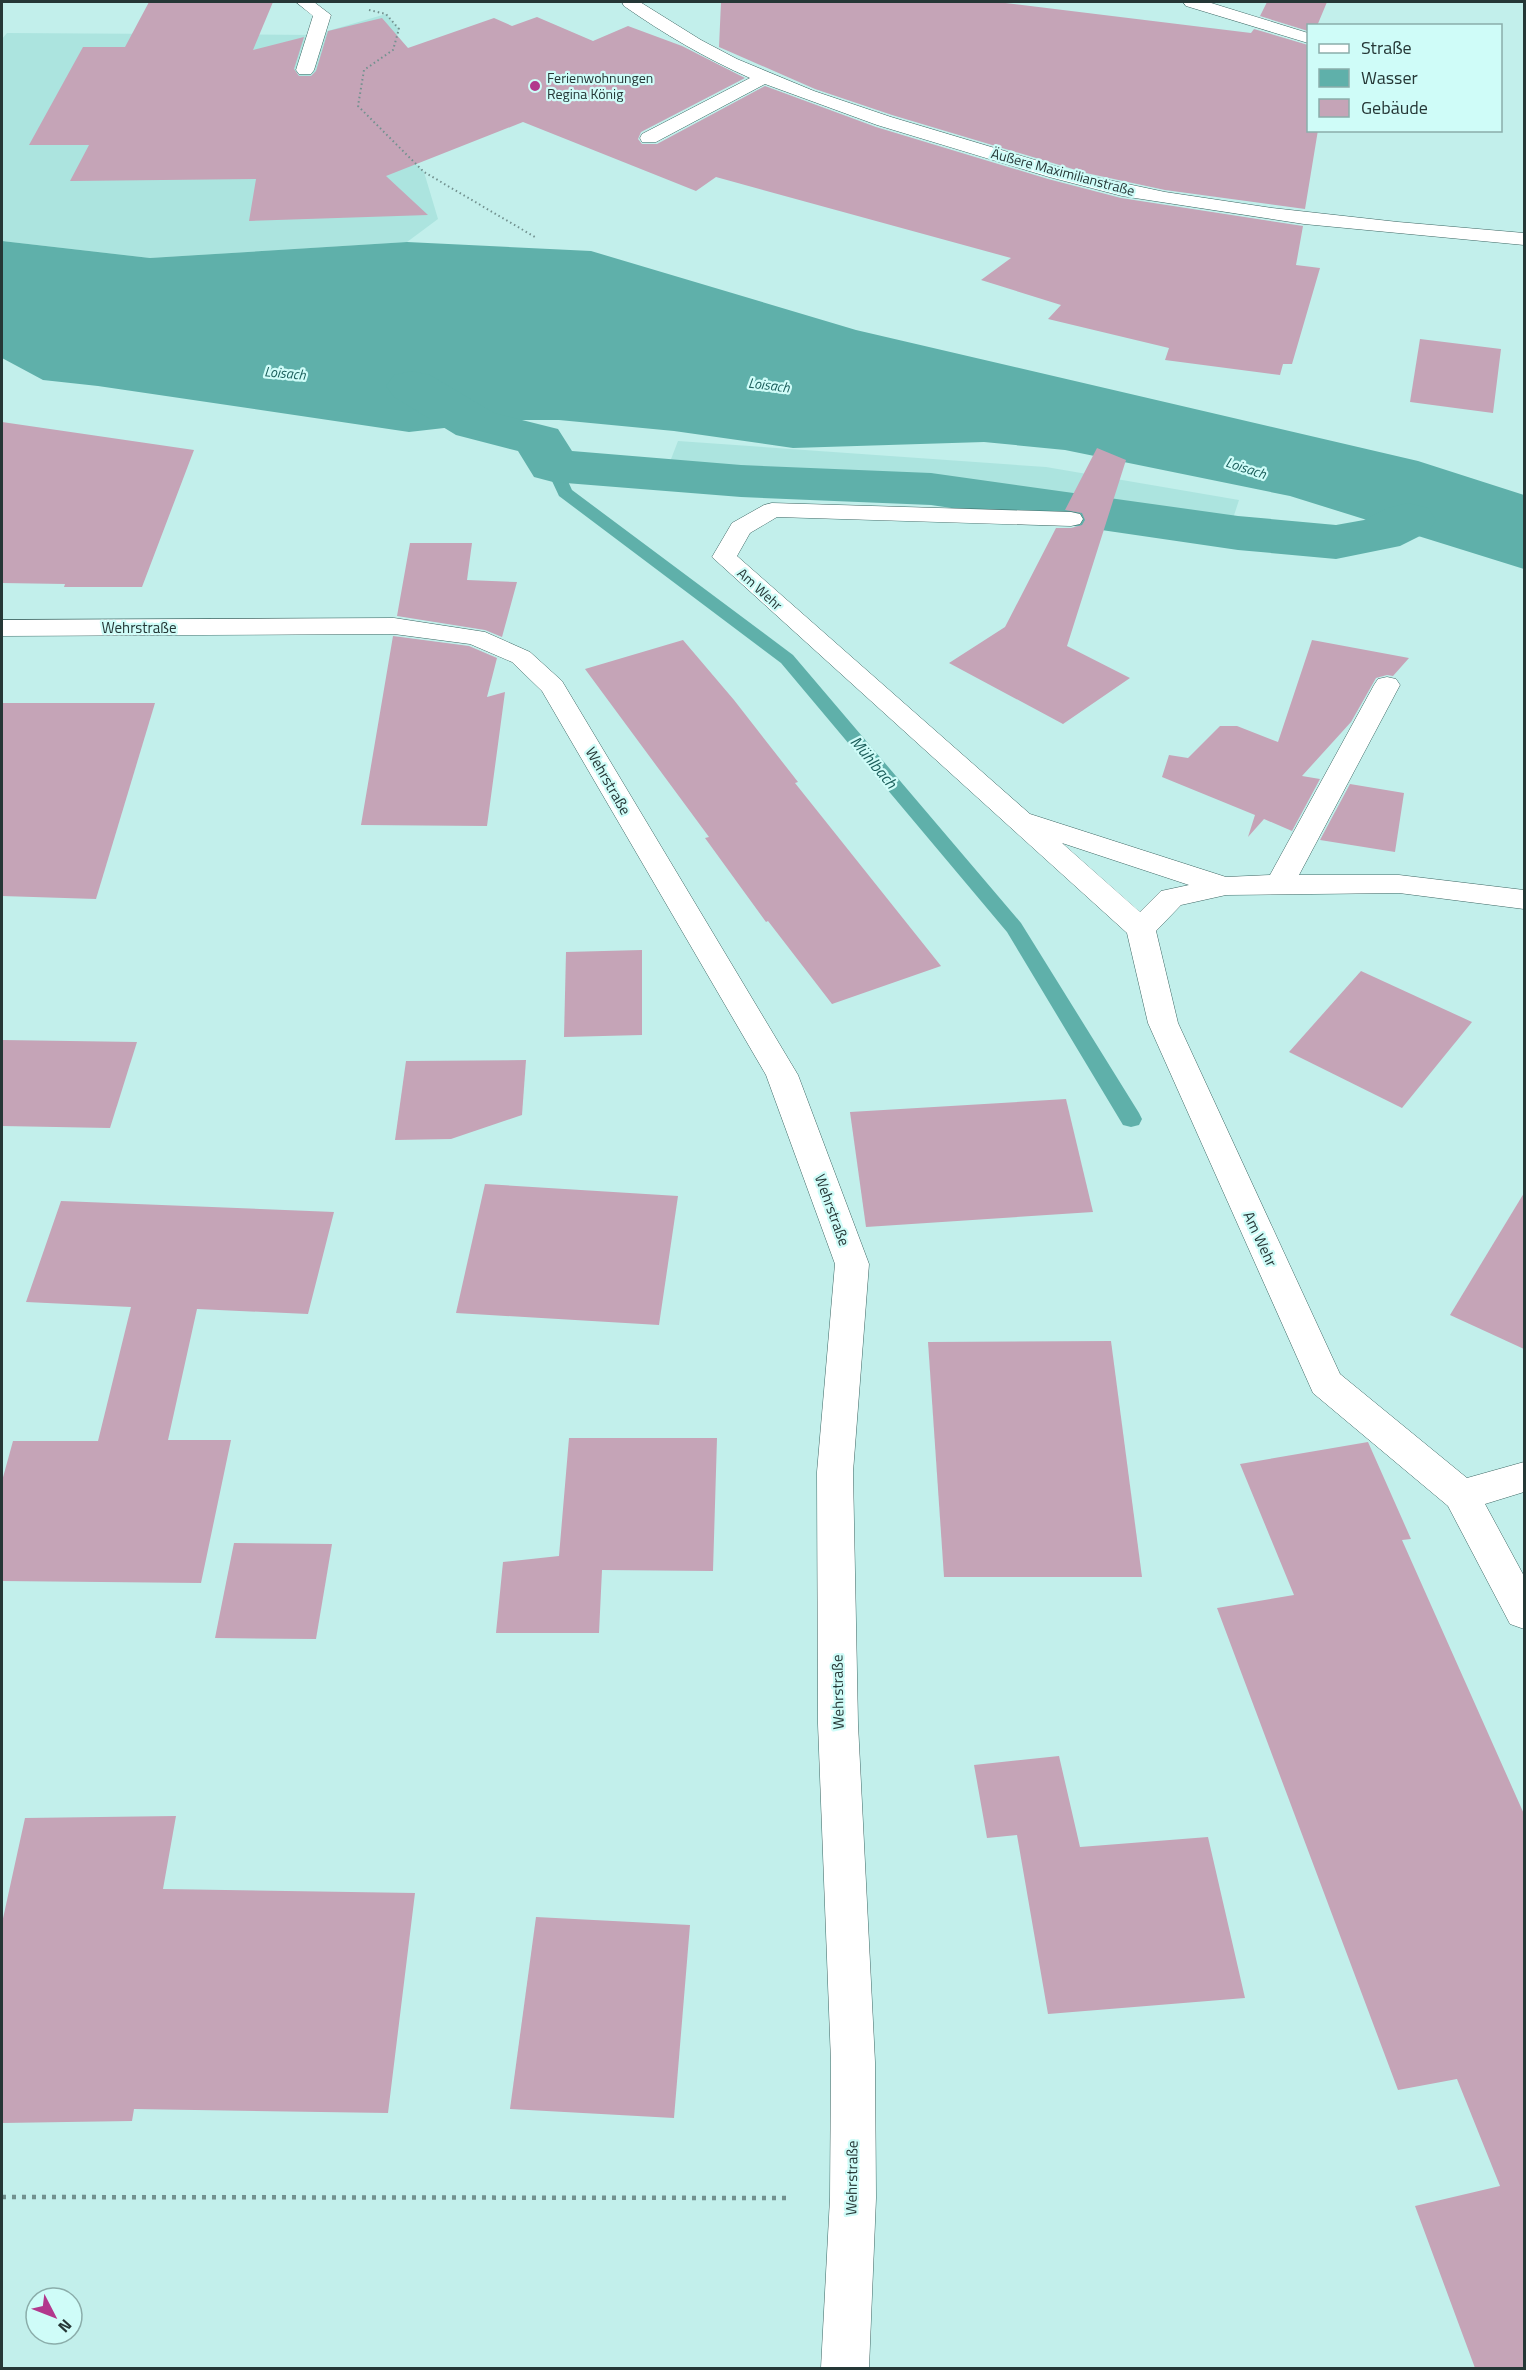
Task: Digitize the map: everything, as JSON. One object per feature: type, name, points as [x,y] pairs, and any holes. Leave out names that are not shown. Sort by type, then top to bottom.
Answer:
[{"type":"street","points":[[304,2],[322,15],[305,70]]},
{"type":"street","name":"Äußere Maximilianstraße","points":[[630,2],[697,45],[765,77],[859,114],[1101,185],[1205,205],[1364,226],[1524,239]]},
{"type":"street","points":[[1192,2],[1307,38]]},
{"type":"street","points":[[649,138],[765,77]]},
{"type":"street","name":"Am Wehr","points":[[1071,519],[772,510],[741,528],[724,557],[1142,929],[1163,1023],[1326,1383],[1461,1495],[1524,1612]]},
{"type":"street","name":"Wehrstraße","points":[[2,628],[394,626],[476,637],[521,657],[553,687],[782,1075],[852,1264],[835,1472],[838,1724],[853,2062],[853,2198],[845,2368]]},
{"type":"street","points":[[1280,884],[1387,685]]},
{"type":"street","name":"Am Wehr","points":[[1017,819],[1226,886]]},
{"type":"street","name":"Am Wehr","points":[[1142,929],[1171,898],[1226,886],[1399,884],[1524,900]]},
{"type":"street","points":[[1461,1495],[1524,1477]]},
{"type":"path","points":[[363,9],[386,14],[399,29],[393,50],[364,70],[358,106],[424,171],[535,237]]},
{"type":"path","points":[[2,2197],[853,2198]]},
{"type":"shaded area","points":[[386,14],[399,29],[393,50],[358,106],[424,172],[438,219],[407,242],[150,258],[2,241],[2,39],[7,33],[314,35]]},
{"type":"shaded area","points":[[678,441],[1046,467],[1239,500],[1225,543],[1133,525],[1054,506],[661,485]]},
{"type":"water","name":"Loisach","points":[[2,241],[150,258],[407,242],[591,251],[856,330],[1418,461],[1524,495],[1524,569],[1290,496],[1065,450],[984,442],[793,448],[674,431],[559,420],[515,420],[409,432],[43,380],[2,358]]},
{"type":"building","points":[[149,2],[273,2],[253,50],[304,37],[294,69],[299,76],[311,76],[316,71],[328,31],[382,18],[408,48],[494,18],[512,26],[537,17],[593,41],[628,26],[682,46],[745,78],[641,132],[638,139],[642,144],[657,144],[765,86],[876,127],[1048,179],[1121,198],[1303,226],[1296,265],[1320,268],[1292,364],[1283,364],[1280,375],[1165,360],[1169,348],[1048,319],[1061,305],[981,280],[1011,258],[716,177],[696,191],[523,122],[386,176],[428,215],[249,221],[256,179],[70,181],[89,145],[29,145],[83,47],[125,47]]},
{"type":"building","points":[[721,2],[997,2],[1251,33],[1254,29],[1307,45],[1307,132],[1318,132],[1305,209],[1165,190],[1086,173],[892,115],[815,89],[719,47]]},
{"type":"building","points":[[1267,2],[1327,2],[1318,24],[1307,24],[1307,31],[1260,16]]},
{"type":"building","points":[[1420,339],[1501,349],[1493,413],[1410,402]]},
{"type":"building","points":[[2,422],[194,450],[142,587],[64,587],[65,584],[2,583]]},
{"type":"building","points":[[1097,448],[1126,460],[1067,646],[1130,678],[1063,724],[949,663],[1005,627],[1056,528],[1082,525],[1085,520],[1082,513],[1065,510]]},
{"type":"building","points":[[410,543],[472,543],[467,580],[517,582],[502,637],[485,630],[397,616]]},
{"type":"building","points":[[393,636],[469,646],[497,658],[487,697],[505,692],[487,826],[361,825]]},
{"type":"building","points":[[683,640],[734,700],[798,782],[795,783],[941,966],[832,1004],[768,921],[766,922],[705,838],[709,837],[585,669]]},
{"type":"building","points":[[1312,640],[1409,658],[1393,676],[1376,678],[1351,722],[1302,776],[1320,779],[1292,831],[1264,819],[1248,837],[1255,815],[1162,777],[1169,755],[1188,758],[1220,726],[1237,726],[1278,742]]},
{"type":"building","points":[[2,703],[155,703],[96,899],[2,896]]},
{"type":"building","points":[[1350,784],[1404,793],[1395,852],[1320,840]]},
{"type":"building","points":[[642,950],[642,1035],[564,1037],[566,952]]},
{"type":"building","points":[[1361,971],[1472,1022],[1402,1108],[1289,1052]]},
{"type":"building","points":[[2,1040],[137,1042],[110,1128],[2,1126]]},
{"type":"building","points":[[526,1060],[522,1115],[451,1139],[395,1140],[406,1061]]},
{"type":"building","points":[[1066,1099],[1093,1212],[866,1227],[850,1112]]},
{"type":"building","points":[[485,1184],[678,1196],[659,1325],[456,1313]]},
{"type":"building","points":[[1524,1193],[1524,1349],[1450,1315]]},
{"type":"building","points":[[61,1201],[334,1212],[308,1314],[197,1309],[168,1440],[231,1440],[201,1583],[2,1581],[2,1481],[13,1441],[98,1441],[131,1307],[26,1302]]},
{"type":"building","points":[[1111,1341],[1142,1577],[944,1577],[928,1342]]},
{"type":"building","points":[[569,1438],[717,1438],[713,1571],[602,1570],[599,1633],[496,1633],[503,1562],[559,1556]]},
{"type":"building","points":[[1368,1442],[1411,1539],[1402,1540],[1524,1814],[1524,2368],[1475,2368],[1415,2206],[1500,2186],[1457,2079],[1398,2090],[1217,1608],[1294,1595],[1240,1464]]},
{"type":"building","points":[[234,1543],[332,1544],[316,1639],[215,1638]]},
{"type":"building","points":[[1059,1756],[1080,1847],[1208,1837],[1245,1998],[1048,2014],[1017,1835],[987,1838],[974,1765]]},
{"type":"building","points":[[176,1816],[163,1889],[415,1893],[388,2113],[134,2109],[132,2121],[2,2123],[2,1923],[25,1818]]},
{"type":"building","points":[[536,1917],[690,1925],[674,2118],[510,2109]]},
{"type":"waterway","points":[[412,386],[475,424],[539,440],[553,466],[741,481],[931,489],[1238,533],[1336,542],[1380,534],[1408,520]]},
{"type":"waterway","name":"Mühlbach","points":[[553,466],[565,493],[787,659],[1014,928],[1131,1119]]},
{"type":"place","name":"Ferienwohnungen Regina König","points":[[535,86]]}]
